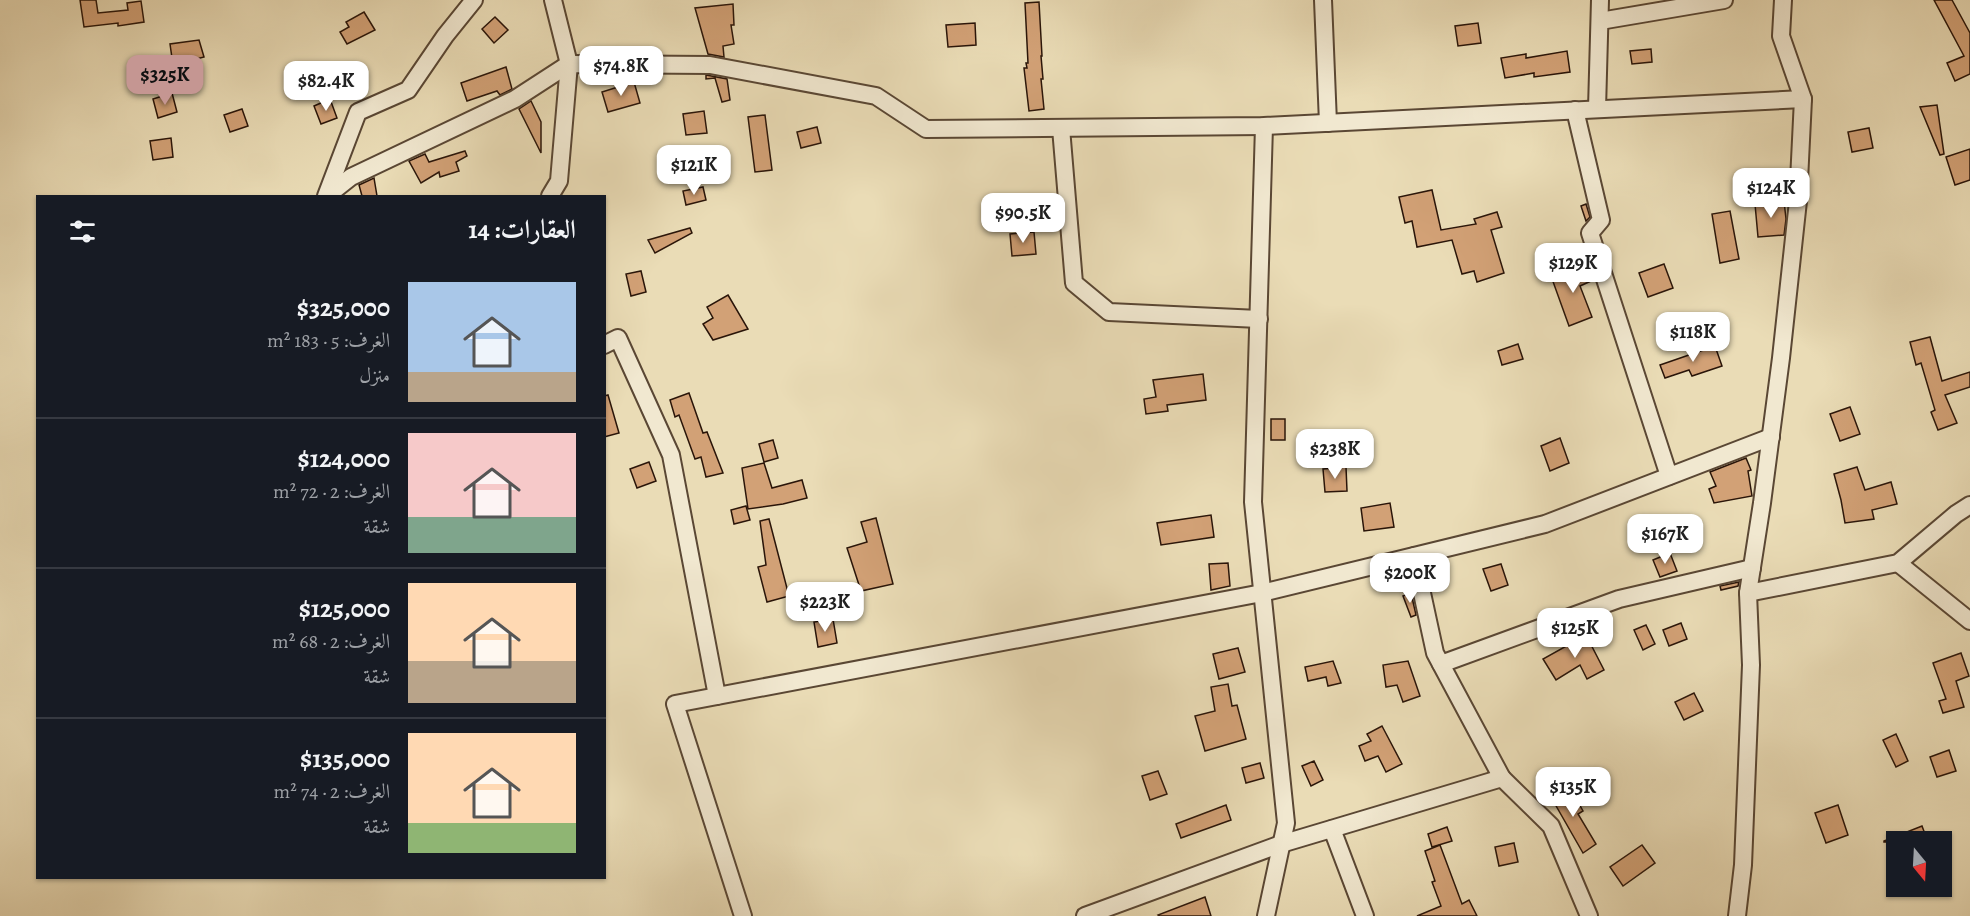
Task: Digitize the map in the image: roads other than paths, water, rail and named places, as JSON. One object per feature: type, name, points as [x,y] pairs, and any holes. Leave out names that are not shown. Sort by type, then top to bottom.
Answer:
[{"type":"street","points":[[326,195],[358,112],[408,90],[445,36],[474,0]]},
{"type":"street","points":[[551,195],[559,181],[569,64],[553,0]]},
{"type":"street","points":[[1323,0],[1328,123]]},
{"type":"street","points":[[1597,109],[1600,0]]},
{"type":"street","points":[[1600,21],[1724,0]]},
{"type":"street","points":[[1737,916],[1743,865],[1751,665],[1748,593],[1771,437],[1798,201],[1803,99],[1781,36],[1783,0]]},
{"type":"street","points":[[327,195],[351,177],[515,99],[569,64],[722,67],[876,96],[926,129],[1264,126],[1803,99]]},
{"type":"street","points":[[1575,110],[1601,220],[1590,233],[1669,476]]},
{"type":"street","points":[[1264,126],[1253,502],[1286,823],[1266,916]]},
{"type":"street","points":[[1061,128],[1074,284],[1109,312],[1259,319]]},
{"type":"street","points":[[606,344],[618,338],[671,455],[717,696]]},
{"type":"street","points":[[744,916],[675,705],[1262,593],[1545,524],[1771,437]]},
{"type":"street","points":[[1748,593],[1898,563],[1970,505]]},
{"type":"street","points":[[1414,556],[1435,653],[1502,778],[1551,825],[1589,916]]},
{"type":"street","points":[[1898,563],[1970,621]]},
{"type":"street","points":[[1441,664],[1619,599],[1752,568]]},
{"type":"street","points":[[1084,916],[1281,844],[1502,778]]},
{"type":"street","points":[[1332,829],[1365,916]]}]
